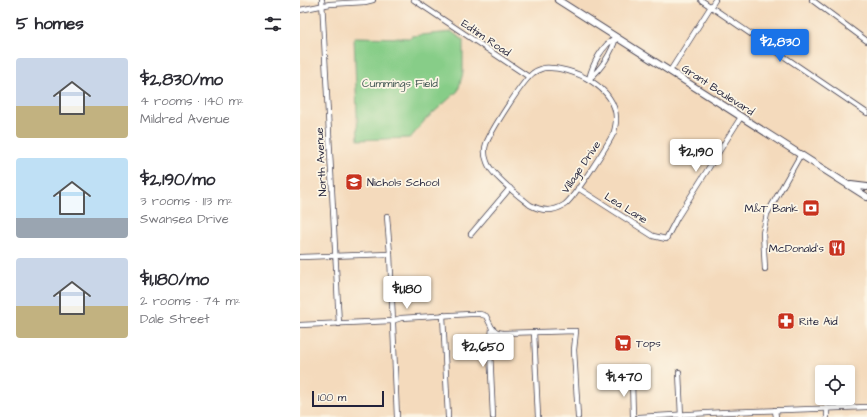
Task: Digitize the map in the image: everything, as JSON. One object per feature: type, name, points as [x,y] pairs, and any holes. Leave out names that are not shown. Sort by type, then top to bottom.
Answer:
[{"type":"street","name":"North Avenue","points":[[322,0],[339,324]]},
{"type":"street","points":[[300,10],[373,0]]},
{"type":"street","name":"Edtim Road","points":[[414,0],[529,77]]},
{"type":"street","name":"Grant Boulevard","points":[[558,0],[867,197]]},
{"type":"street","points":[[701,0],[867,113]]},
{"type":"street","points":[[670,71],[715,0]]},
{"type":"street","points":[[812,0],[867,41]]},
{"type":"street","points":[[589,79],[592,67],[608,42],[616,37]]},
{"type":"street","name":"Village Drive","points":[[551,67],[571,71],[589,79],[600,87],[611,102],[616,113],[616,125],[607,144],[578,188],[564,205],[555,210],[530,206],[490,168],[486,156],[486,145],[492,132],[529,77],[539,70],[551,67]]},
{"type":"street","name":"Lea Lane","points":[[578,188],[653,236],[666,239],[677,218],[741,117]]},
{"type":"street","points":[[765,269],[763,233],[766,214],[801,154]]},
{"type":"street","points":[[849,185],[867,187]]},
{"type":"street","points":[[471,234],[510,188]]},
{"type":"street","points":[[387,216],[397,417]]},
{"type":"street","points":[[300,257],[390,254]]},
{"type":"street","points":[[300,325],[392,321],[401,318],[425,316],[480,314],[486,316],[492,328],[503,334],[576,331],[574,350],[578,417]]},
{"type":"street","points":[[443,315],[448,417]]},
{"type":"street","points":[[492,328],[490,350],[493,417]]},
{"type":"street","points":[[534,332],[538,417]]},
{"type":"street","points":[[679,372],[680,416]]},
{"type":"street","points":[[632,379],[633,417]]},
{"type":"street","points":[[639,417],[867,406]]},
{"type":"street","points":[[827,408],[827,417]]},
{"type":"street","points":[[775,410],[776,417]]},
{"type":"green space","name":"Cummings Field","points":[[452,32],[463,40],[463,73],[458,91],[425,120],[409,138],[358,140],[354,37],[411,38],[411,36]]},
{"type":"place","name":"Nichols School","points":[[354,182]]},
{"type":"place","name":"M&T Bank","points":[[811,208]]},
{"type":"place","name":"McDonald's","points":[[837,248]]},
{"type":"place","name":"Rite Aid","points":[[786,321]]},
{"type":"place","name":"Tops","points":[[623,343]]}]
